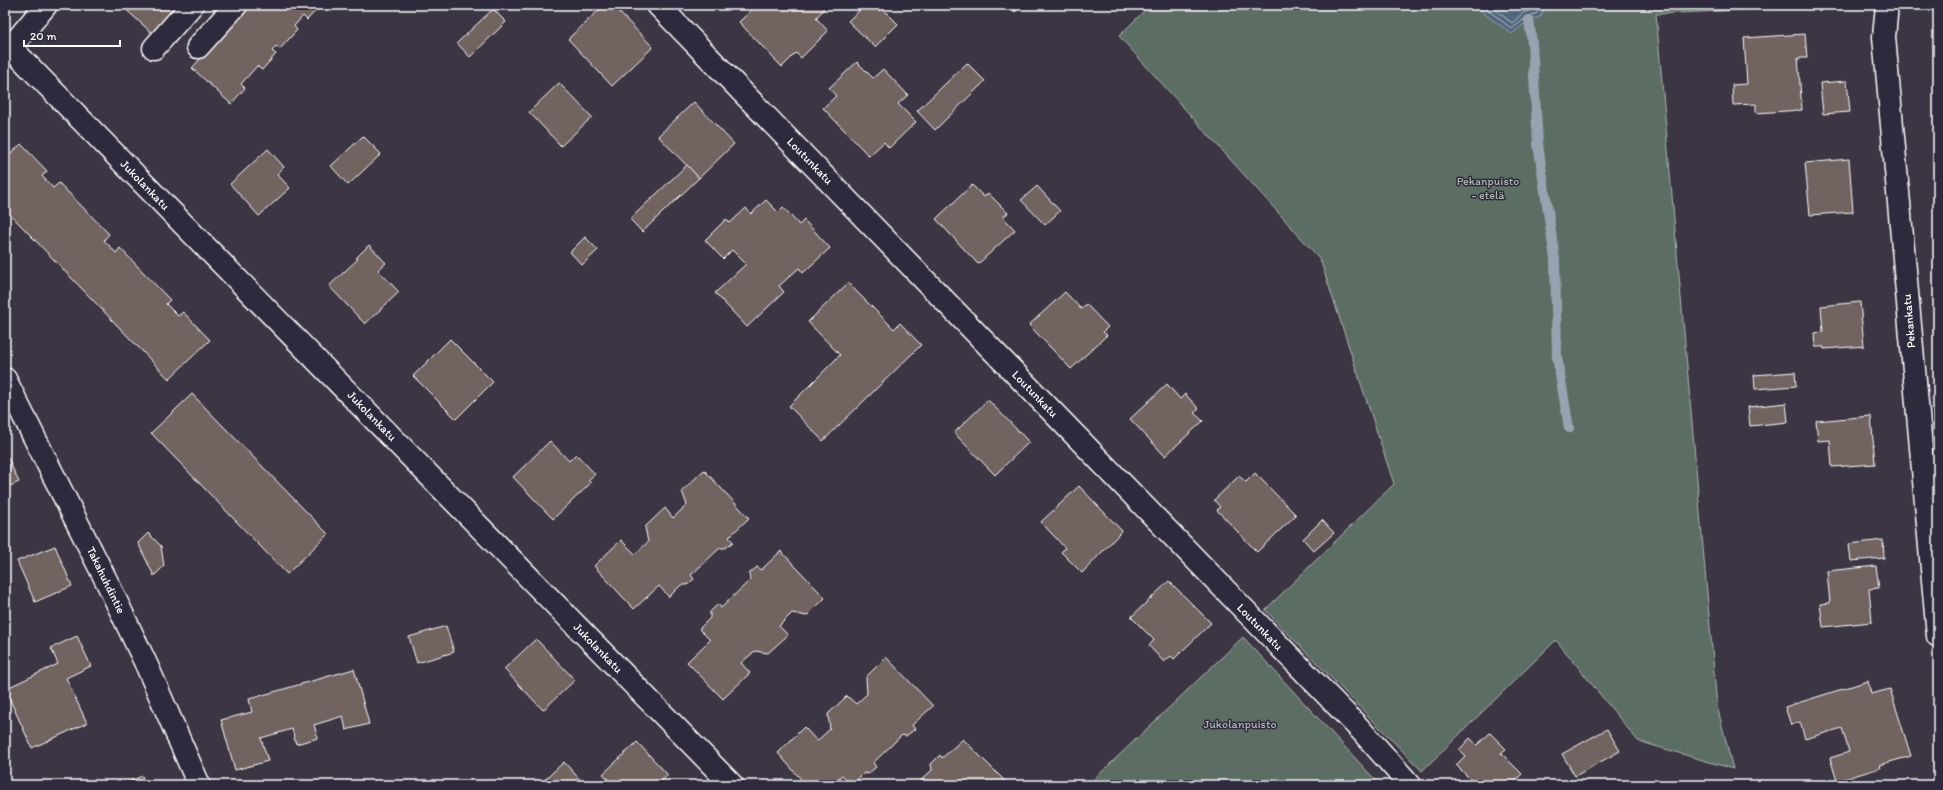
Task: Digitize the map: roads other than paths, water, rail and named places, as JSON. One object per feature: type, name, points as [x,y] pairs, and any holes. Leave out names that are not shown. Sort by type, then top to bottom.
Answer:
[{"type":"street","points":[[8,51],[46,5]]},
{"type":"street","points":[[154,48],[192,5]]},
{"type":"street","points":[[198,47],[236,5]]},
{"type":"street","name":"Loutunkatu","points":[[658,5],[1360,729],[1410,785]]},
{"type":"street","name":"Pekankatu","points":[[1887,5],[1884,37],[1938,636]]},
{"type":"street","name":"Jukolankatu","points":[[8,51],[732,785]]},
{"type":"street","name":"Takahuhdintie","points":[[5,379],[109,586],[147,666],[199,785]]},
{"type":"water","points":[[1476,5],[1546,5],[1540,17],[1529,20],[1512,34],[1486,15]]},
{"type":"waterway","points":[[1529,20],[1532,43],[1538,144],[1555,259],[1557,357],[1569,428]]},
{"type":"park label","name":"Pekanpuisto - etelä","points":[[1488,188]]},
{"type":"park label","name":"Jukolanpuisto","points":[[1240,724]]}]
